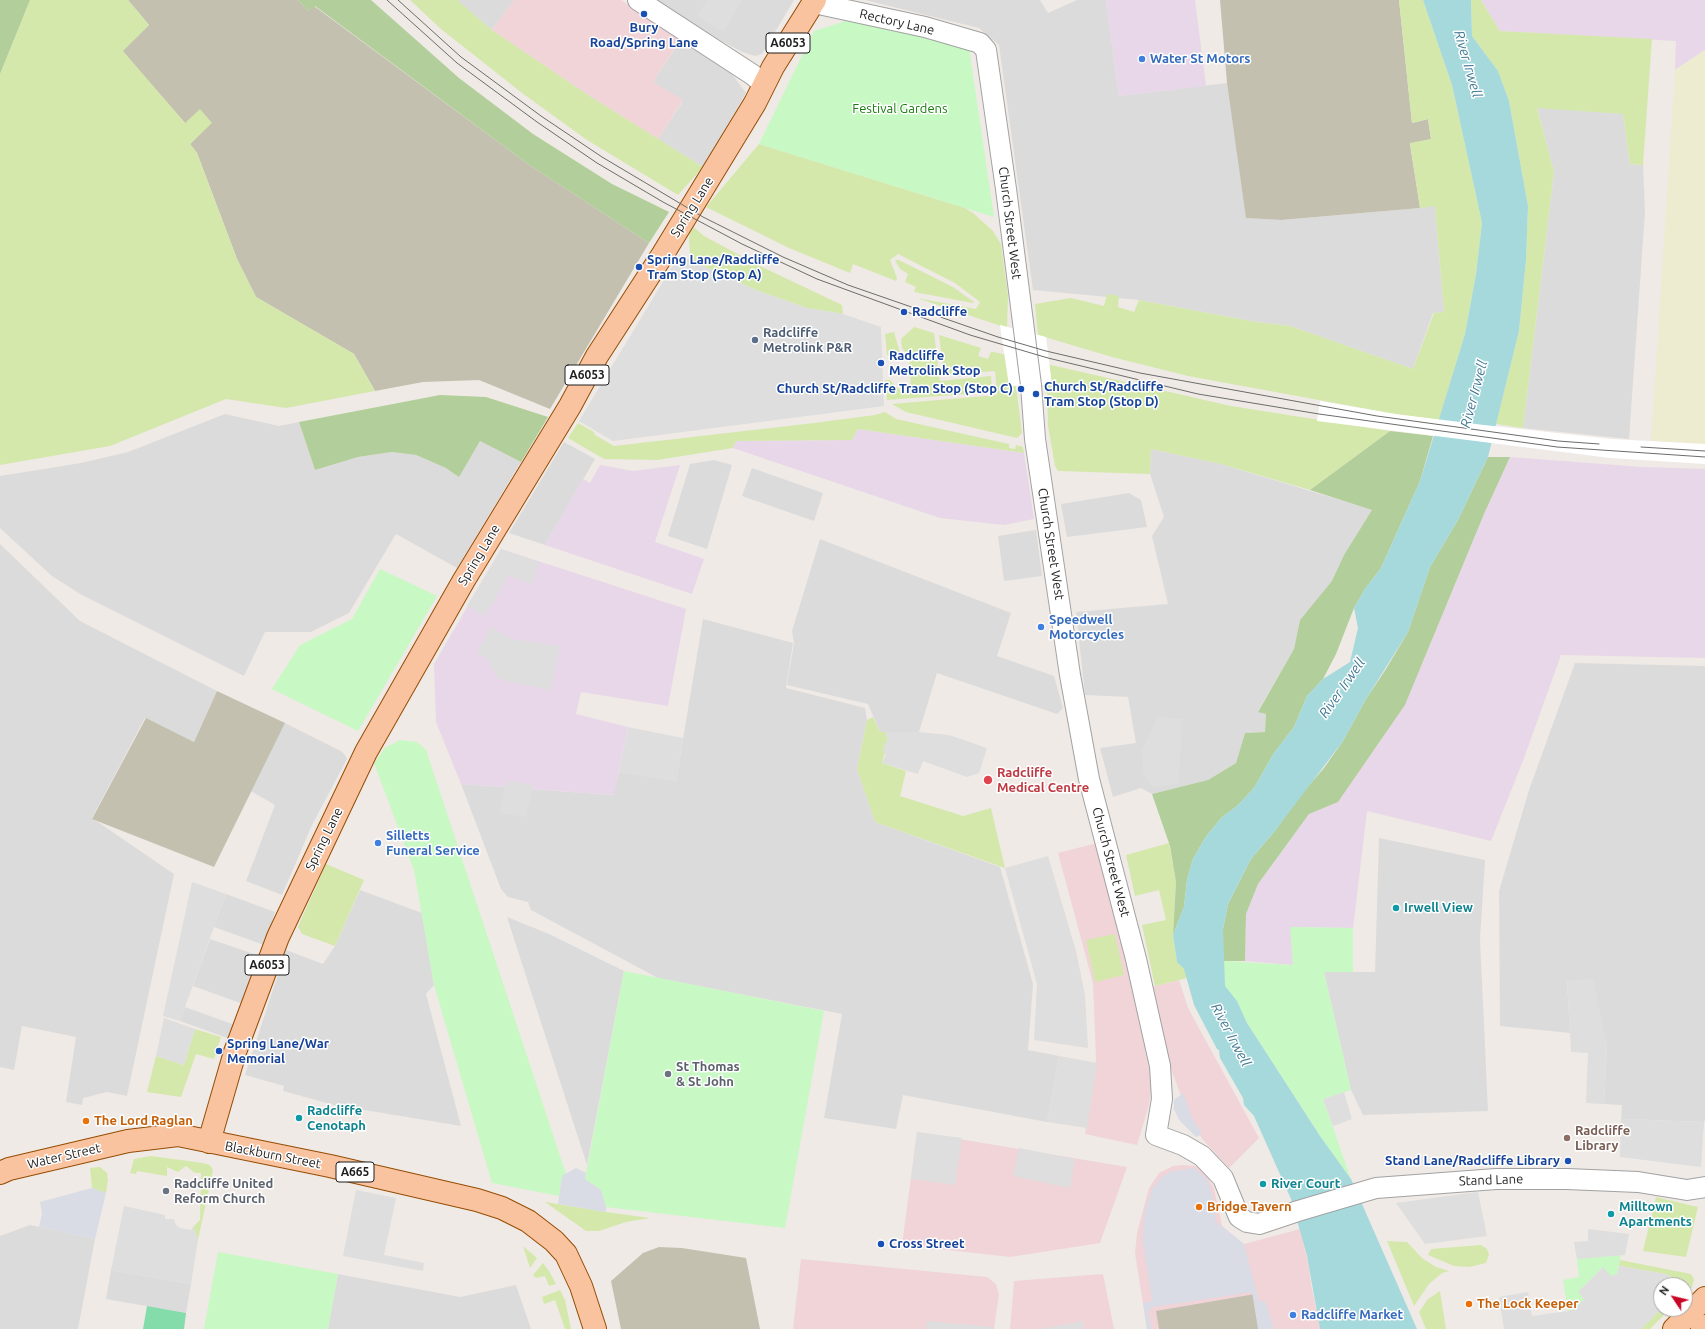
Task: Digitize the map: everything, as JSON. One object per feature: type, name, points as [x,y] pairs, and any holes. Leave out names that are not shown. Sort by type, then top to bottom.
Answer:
[{"type":"main road","name":"Spring Lane","points":[[208,1142],[235,1052],[278,937],[366,752],[464,580],[570,406],[597,356],[648,279],[755,103],[763,84],[815,2]]},
{"type":"main road","name":"Blackburn Street","points":[[128,1141],[178,1135],[330,1166],[478,1200],[502,1208],[528,1221],[554,1241],[566,1254],[581,1286],[595,1329]]},
{"type":"main road","name":"Water Street","points":[[0,1173],[9,1169],[128,1141]]},
{"type":"main road","points":[[1674,1329],[1705,1298]]},
{"type":"main road","points":[[1702,1329],[1705,1326]]},
{"type":"street","points":[[638,0],[753,75],[763,84]]},
{"type":"street","name":"Rectory Lane","points":[[815,2],[925,27],[980,43]]},
{"type":"street","name":"Church Street West","points":[[980,43],[986,50],[1006,189],[1031,385],[1035,439],[1070,675],[1089,779],[1136,959],[1160,1066],[1162,1100],[1156,1135],[1183,1145],[1202,1156],[1222,1178],[1239,1217],[1247,1222],[1259,1224],[1298,1211]]},
{"type":"street","name":"Stand Lane","points":[[1298,1211],[1363,1191],[1496,1178],[1638,1182],[1696,1188],[1705,1200]]},
{"type":"shaded area","points":[[128,0],[298,0],[308,11],[314,6],[528,164],[649,243],[550,409],[479,380],[423,382],[375,391],[354,354],[256,297],[237,259],[197,153],[190,144],[211,123],[185,123],[122,51],[149,25]]},
{"type":"shaded area","points":[[456,0],[514,0],[492,30]]},
{"type":"shaded area","points":[[514,0],[621,0],[680,40],[653,82],[683,100],[658,139],[588,95],[492,30]]},
{"type":"shaded area","points":[[655,0],[794,0],[762,54],[755,56],[742,52],[680,18]]},
{"type":"shaded area","points":[[707,0],[742,0],[724,32],[697,16]]},
{"type":"shaded area","points":[[865,0],[1040,0],[1048,13],[1077,0],[1106,0],[1119,96],[1227,83],[1247,218],[1281,220],[1420,208],[1435,205],[1444,312],[1433,313],[1413,369],[1290,326],[1256,322],[1139,300],[1033,290],[999,45],[979,28]]},
{"type":"shaded area","points":[[1106,0],[1195,0],[1206,86],[1119,96]]},
{"type":"shaded area","points":[[1220,0],[1399,0],[1412,123],[1428,119],[1431,139],[1410,144],[1420,208],[1281,220],[1246,218],[1227,83]]},
{"type":"shaded area","points":[[1481,0],[1705,0],[1705,50],[1675,70],[1676,41],[1500,31]]},
{"type":"shaded area","points":[[683,36],[727,67],[746,93],[703,167],[658,139],[683,101],[653,82]]},
{"type":"shaded area","points":[[1705,50],[1705,444],[1651,441],[1675,70]]},
{"type":"shaded area","points":[[1537,107],[1623,114],[1630,164],[1643,165],[1645,212],[1629,439],[1523,428],[1554,172]]},
{"type":"shaded area","name":"Radcliffe Metrolink P&R","points":[[679,255],[758,291],[807,308],[843,314],[881,327],[884,406],[613,441],[579,421]]},
{"type":"shaded area","points":[[225,414],[279,426],[299,422],[315,470],[358,457],[392,452],[416,455],[446,468],[459,476],[480,441],[521,462],[457,568],[396,534],[349,613],[311,632],[265,632],[244,676],[80,594],[52,576],[0,528],[0,476],[81,463],[128,452]]},
{"type":"shaded area","points":[[858,429],[1024,453],[1034,519],[1004,525],[940,518],[733,448],[736,441],[852,440]]},
{"type":"shaded area","points":[[564,442],[595,459],[545,545],[509,533]]},
{"type":"shaded area","points":[[1151,449],[1221,464],[1373,510],[1344,555],[1333,581],[1300,620],[1294,649],[1258,711],[1266,714],[1265,732],[1245,733],[1236,763],[1208,780],[1152,794],[1141,788],[1113,797],[1100,748],[1136,743],[1128,697],[1085,695],[1076,612],[1168,604],[1152,536],[1164,517],[1150,474]]},
{"type":"shaded area","points":[[1510,457],[1642,467],[1705,469],[1705,658],[1561,655],[1524,758],[1491,841],[1367,811],[1353,928],[1291,927],[1293,965],[1245,961],[1246,914],[1258,884],[1309,814],[1338,802],[1405,705],[1484,514]]},
{"type":"shaded area","points":[[714,460],[732,465],[707,549],[668,536],[690,464]]},
{"type":"shaded area","points":[[600,465],[633,471],[680,465],[655,542],[704,559],[692,594],[545,545],[583,479],[590,483]]},
{"type":"shaded area","points":[[752,468],[823,493],[814,521],[742,496]]},
{"type":"shaded area","points":[[1129,493],[1141,500],[1147,527],[1067,537],[1061,504]]},
{"type":"shaded area","points":[[1036,530],[1042,576],[1004,581],[998,536]]},
{"type":"shaded area","points":[[820,539],[1011,613],[997,656],[1054,676],[1063,708],[1057,714],[937,673],[919,732],[880,732],[868,704],[787,685],[794,643],[792,631]]},
{"type":"shaded area","points":[[0,544],[80,621],[217,691],[194,742],[145,718],[92,818],[174,874],[127,1096],[107,1092],[83,1098],[82,1105],[66,1102],[76,1037],[22,1026],[14,1070],[0,1067]]},
{"type":"shaded area","points":[[501,549],[686,609],[668,706],[581,692],[576,714],[628,727],[614,795],[461,784],[436,722],[434,664]]},
{"type":"shaded area","points":[[501,549],[539,562],[532,584],[508,576],[485,616],[467,606]]},
{"type":"shaded area","points":[[703,619],[793,643],[786,688],[865,708],[867,720],[857,769],[875,822],[1000,867],[1033,984],[1028,1050],[1059,1056],[1047,1122],[903,1095],[896,1129],[824,1118],[842,1014],[658,978],[531,910],[528,902],[508,897],[501,889],[461,784],[613,795],[619,772],[676,781]]},
{"type":"shaded area","points":[[491,627],[512,639],[560,646],[550,690],[498,679],[486,657],[477,652]]},
{"type":"shaded area","points":[[1575,663],[1705,666],[1704,1122],[1621,1119],[1622,1105],[1604,1104],[1607,1045],[1567,980],[1570,1033],[1500,1026],[1499,891],[1529,790]]},
{"type":"shaded area","points":[[217,691],[285,723],[214,867],[92,819],[146,718],[194,742]]},
{"type":"shaded area","points":[[1158,717],[1182,719],[1179,783],[1153,788],[1143,774],[1142,750]]},
{"type":"shaded area","points":[[285,723],[341,751],[347,759],[312,825],[282,895],[246,881],[275,805],[251,791]]},
{"type":"shaded area","points":[[628,727],[683,738],[676,782],[619,772]]},
{"type":"shaded area","points":[[886,732],[919,732],[949,735],[987,748],[979,773],[967,777],[923,761],[918,774],[882,763],[886,754],[883,752],[885,742],[888,742]]},
{"type":"shaded area","points":[[510,781],[533,785],[526,817],[500,813],[505,786]]},
{"type":"shaded area","points":[[1379,838],[1485,860],[1480,939],[1488,1111],[1363,1115],[1351,1090],[1324,972],[1375,972]]},
{"type":"shaded area","points":[[1097,843],[1120,932],[1152,1082],[1149,1105],[1137,1145],[1085,1134],[1096,1059],[1093,983],[1058,853]]},
{"type":"shaded area","points":[[1048,856],[1076,951],[1085,995],[1088,1048],[1034,1040],[1037,984],[1005,868]]},
{"type":"shaded area","points":[[192,882],[226,894],[180,1021],[163,1016]]},
{"type":"shaded area","points":[[360,890],[422,913],[434,985],[426,994],[461,1126],[334,1105],[283,1091],[284,1086],[245,1075],[286,950],[323,964],[335,946]]},
{"type":"shaded area","points":[[226,894],[275,912],[264,945],[214,927]]},
{"type":"shaded area","points":[[507,917],[549,934],[624,971],[587,1165]]},
{"type":"shaded area","points":[[210,939],[260,956],[243,1004],[193,986]]},
{"type":"shaded area","points":[[1593,979],[1607,1045],[1604,1104],[1586,1103],[1588,1053],[1571,1052],[1567,980]]},
{"type":"shaded area","points":[[1179,980],[1188,1008],[1259,1138],[1229,1168],[1203,1140],[1190,1120],[1171,1069],[1151,987]]},
{"type":"shaded area","points":[[185,1007],[235,1025],[230,1039],[180,1021]]},
{"type":"shaded area","points":[[164,1018],[195,1029],[184,1065],[156,1056]]},
{"type":"shaded area","points":[[1059,1056],[1097,1063],[1087,1128],[1047,1122]]},
{"type":"shaded area","points":[[1344,1092],[1352,1119],[1333,1126],[1323,1099]]},
{"type":"shaded area","points":[[1183,1093],[1192,1118],[1202,1134],[1196,1137],[1179,1120],[1174,1109],[1174,1100]]},
{"type":"shaded area","points":[[1621,1119],[1704,1122],[1701,1167],[1620,1157]]},
{"type":"shaded area","points":[[917,1132],[1127,1167],[1100,1243],[1010,1257],[902,1245]]},
{"type":"shaded area","points":[[917,1132],[962,1138],[955,1185],[911,1179]]},
{"type":"shaded area","points":[[1019,1148],[1075,1159],[1070,1188],[1013,1176]]},
{"type":"shaded area","points":[[1173,1166],[1196,1166],[1206,1174],[1214,1188],[1222,1226],[1244,1244],[1300,1229],[1309,1267],[1320,1329],[1147,1329],[1135,1253],[1137,1233],[1149,1188],[1159,1173]]},
{"type":"shaded area","points":[[576,1168],[586,1173],[585,1179],[601,1190],[606,1212],[558,1204],[562,1176]]},
{"type":"shaded area","points":[[1194,1168],[1207,1179],[1214,1203],[1216,1222],[1244,1244],[1259,1302],[1265,1301],[1274,1329],[1258,1329],[1252,1292],[1153,1307],[1148,1312],[1152,1329],[1147,1329],[1143,1303],[1152,1301],[1143,1241],[1144,1215],[1152,1189],[1161,1178],[1170,1172]]},
{"type":"shaded area","points":[[92,1188],[106,1193],[95,1239],[39,1227],[42,1214],[40,1202]]},
{"type":"shaded area","points":[[356,1190],[396,1198],[384,1255],[424,1263],[423,1271],[343,1256]]},
{"type":"shaded area","points":[[1478,1192],[1487,1236],[1425,1244],[1396,1203]]},
{"type":"shaded area","points":[[124,1206],[165,1215],[165,1219],[174,1219],[176,1225],[180,1228],[191,1230],[193,1227],[198,1240],[191,1284],[111,1270]]},
{"type":"shaded area","points":[[30,1225],[95,1239],[78,1329],[0,1329],[0,1236]]},
{"type":"shaded area","points":[[1588,1229],[1629,1234],[1625,1255],[1577,1259],[1574,1242],[1588,1241]]},
{"type":"shaded area","points":[[659,1247],[682,1248],[746,1258],[760,1329],[621,1329],[611,1281],[643,1253]]},
{"type":"shaded area","points":[[801,1259],[987,1277],[996,1284],[999,1294],[994,1329],[793,1329]]},
{"type":"shaded area","points":[[1619,1266],[1665,1274],[1671,1277],[1653,1277],[1653,1317],[1641,1329],[1504,1329],[1499,1297],[1528,1292],[1532,1316],[1568,1311],[1575,1309],[1584,1299],[1578,1292],[1603,1267],[1611,1276],[1617,1274]]},
{"type":"shaded area","points":[[111,1270],[191,1284],[186,1313],[106,1299]]},
{"type":"shaded area","points":[[338,1274],[460,1297],[516,1285],[531,1329],[328,1329]]},
{"type":"shaded area","points":[[1103,1274],[1114,1329],[1010,1329],[1014,1281]]},
{"type":"shaded area","points":[[1255,1294],[1260,1329],[1159,1329],[1156,1311]]},
{"type":"shaded area","points":[[927,1321],[993,1327],[992,1329],[926,1329]]},
{"type":"shaded area","points":[[1083,1321],[1084,1329],[1040,1329]]},
{"type":"green space","points":[[0,0],[30,0],[0,74]]},
{"type":"green space","points":[[30,0],[128,0],[149,25],[123,51],[185,123],[200,109],[212,123],[190,144],[197,153],[237,259],[256,297],[354,354],[375,391],[286,408],[226,399],[110,446],[0,465],[0,74]]},
{"type":"green space","points":[[298,0],[371,0],[459,78],[533,134],[612,184],[669,212],[649,243],[528,164],[315,6],[308,11]]},
{"type":"green space","points":[[410,0],[457,0],[492,30],[588,95],[703,167],[678,195],[587,140],[522,93],[441,29]]},
{"type":"green space","points":[[1399,0],[1423,0],[1452,85],[1482,223],[1476,274],[1465,334],[1439,420],[1395,414],[1188,376],[1112,357],[1038,335],[1035,304],[1071,298],[1104,306],[1107,294],[1119,296],[1118,307],[1134,312],[1139,300],[1256,322],[1290,326],[1413,369],[1434,313],[1444,312],[1435,206],[1420,208],[1410,143],[1431,139],[1428,119],[1412,123]]},
{"type":"green space","points":[[1471,0],[1481,0],[1500,31],[1652,39],[1643,165],[1630,164],[1623,114],[1537,108],[1554,172],[1523,428],[1496,424],[1519,331],[1526,260],[1528,206],[1509,101],[1498,71],[1472,36]]},
{"type":"green space","name":"Festival Gardens","points":[[849,20],[969,48],[994,217],[759,144],[814,31]]},
{"type":"green space","points":[[759,144],[965,208],[973,213],[993,231],[1001,244],[1008,296],[1007,328],[917,298],[976,309],[980,302],[955,283],[898,254],[890,260],[897,278],[896,281],[853,264],[850,273],[789,248],[706,207]]},
{"type":"green space","points":[[691,225],[704,236],[758,265],[842,305],[843,314],[807,308],[758,291],[694,262],[690,253],[689,239]]},
{"type":"green space","points":[[895,260],[899,260],[953,287],[974,302],[914,292],[916,287],[905,282],[908,274],[900,269]]},
{"type":"green space","points":[[914,327],[934,333],[940,381],[991,376],[992,392],[887,400],[885,380],[890,380],[900,390],[911,389],[909,356],[902,348],[901,339]]},
{"type":"green space","points":[[894,332],[900,353],[887,355],[885,334]]},
{"type":"green space","points":[[939,335],[981,348],[978,356],[988,359],[991,352],[994,352],[1231,406],[1390,431],[1310,490],[1221,464],[1151,449],[1150,474],[1058,471],[1055,466],[1048,426],[1047,386],[1016,386],[1022,433],[1017,438],[906,412],[892,404],[997,395],[995,371],[944,375]]},
{"type":"green space","points":[[440,395],[486,397],[548,417],[521,462],[480,441],[459,477],[446,468],[416,455],[392,452],[358,457],[315,470],[299,422]]},
{"type":"green space","points":[[885,412],[896,419],[1009,444],[1009,448],[1015,449],[1016,445],[1023,447],[1024,453],[858,429],[852,440],[736,441],[733,448],[657,460],[604,459],[568,438],[578,423],[614,446],[814,423],[875,415]]},
{"type":"green space","points":[[1390,431],[1433,436],[1420,481],[1381,568],[1365,589],[1354,608],[1336,654],[1323,679],[1307,696],[1294,727],[1274,753],[1254,788],[1237,806],[1222,817],[1205,838],[1193,859],[1187,880],[1184,907],[1173,935],[1176,882],[1170,846],[1152,794],[1208,780],[1236,763],[1245,733],[1265,732],[1266,714],[1258,712],[1294,649],[1300,620],[1332,581],[1344,555],[1372,510],[1310,490]]},
{"type":"green space","points":[[1488,457],[1510,457],[1484,514],[1405,705],[1338,802],[1309,814],[1258,884],[1246,914],[1245,961],[1223,961],[1223,929],[1228,904],[1251,859],[1274,832],[1304,791],[1324,768],[1343,741],[1366,699],[1408,632],[1430,567],[1458,520]]},
{"type":"green space","points":[[380,569],[437,596],[358,731],[272,689],[300,645],[352,619]]},
{"type":"green space","points":[[873,717],[880,732],[886,732],[888,742],[882,763],[906,771],[900,796],[963,816],[991,808],[1005,868],[875,822],[857,769],[867,720]]},
{"type":"green space","points":[[400,740],[417,742],[426,750],[566,1174],[562,1177],[559,1196],[492,1183],[434,985],[414,870],[374,763],[385,748]]},
{"type":"green space","points":[[1169,843],[1176,882],[1173,935],[1177,962],[1184,969],[1187,978],[1155,986],[1142,925],[1166,920],[1159,890],[1135,896],[1126,855]]},
{"type":"green space","points":[[326,864],[364,880],[335,946],[302,934],[298,927]]},
{"type":"green space","points":[[1290,927],[1353,928],[1353,972],[1324,972],[1351,1090],[1323,1099],[1351,1179],[1320,1136],[1247,1023],[1237,1001],[1225,986],[1223,961],[1293,965]]},
{"type":"green space","points":[[1115,934],[1124,975],[1095,982],[1086,940]]},
{"type":"green space","points":[[624,971],[824,1011],[785,1228],[606,1207],[601,1190],[585,1179]]},
{"type":"green space","points":[[195,1029],[221,1037],[214,1059],[196,1054],[181,1097],[147,1092],[156,1056],[184,1065]]},
{"type":"green space","points":[[151,1156],[203,1163],[210,1165],[213,1170],[198,1240],[193,1227],[200,1220],[201,1173],[195,1173],[186,1166],[178,1172],[167,1167],[167,1176],[137,1171],[136,1174],[130,1173],[134,1159]]},
{"type":"green space","points":[[100,1167],[107,1173],[108,1180],[106,1193],[92,1188],[90,1168]]},
{"type":"green space","points":[[1656,1197],[1698,1207],[1686,1257],[1643,1251]]},
{"type":"green space","points":[[545,1202],[650,1218],[626,1222],[599,1231],[586,1231]]},
{"type":"green space","points":[[1387,1241],[1407,1242],[1422,1258],[1436,1267],[1449,1271],[1442,1273],[1429,1284],[1414,1306]]},
{"type":"green space","points":[[1481,1245],[1487,1249],[1489,1255],[1486,1263],[1469,1267],[1454,1266],[1428,1255],[1431,1249]]},
{"type":"green space","points":[[523,1246],[537,1258],[530,1268]]},
{"type":"green space","points":[[218,1252],[338,1274],[328,1329],[204,1329]]},
{"type":"green space","points":[[1621,1255],[1617,1274],[1611,1276],[1602,1268],[1578,1292],[1584,1299],[1575,1309],[1568,1311],[1563,1280],[1579,1277],[1577,1259]]},
{"type":"green space","points":[[1620,1260],[1691,1274],[1693,1277],[1671,1277],[1665,1274],[1619,1266]]},
{"type":"green space","points":[[543,1263],[556,1284],[549,1286],[545,1276],[536,1278],[533,1275]]},
{"type":"green space","points":[[560,1290],[565,1300],[571,1329],[565,1329],[555,1300],[544,1304],[542,1297]]},
{"type":"green space","points":[[1440,1291],[1446,1329],[1426,1329],[1419,1312],[1428,1299]]},
{"type":"green space","points":[[147,1306],[186,1313],[184,1329],[143,1329]]},
{"type":"green space","points":[[1653,1317],[1662,1317],[1650,1329],[1641,1329]]},
{"type":"water","points":[[1423,0],[1471,0],[1472,36],[1498,71],[1509,101],[1528,206],[1526,260],[1519,331],[1488,457],[1458,520],[1430,567],[1408,632],[1366,699],[1343,741],[1274,832],[1251,859],[1228,904],[1223,929],[1225,986],[1237,1001],[1247,1023],[1320,1136],[1351,1179],[1417,1329],[1389,1329],[1382,1317],[1373,1317],[1373,1329],[1320,1329],[1307,1256],[1291,1199],[1254,1116],[1244,1105],[1243,1098],[1220,1058],[1219,1050],[1217,1049],[1194,1005],[1184,969],[1177,962],[1173,935],[1184,907],[1187,880],[1193,859],[1205,838],[1222,817],[1237,806],[1254,788],[1274,753],[1294,727],[1307,696],[1323,679],[1350,662],[1358,628],[1354,608],[1365,589],[1381,568],[1420,481],[1465,334],[1476,274],[1482,223],[1452,85]]},
{"type":"pier","points":[[1000,325],[1046,337],[1052,385],[1009,386]]},
{"type":"pier","points":[[1320,401],[1395,414],[1484,425],[1612,439],[1705,444],[1705,464],[1610,458],[1317,421]]},
{"type":"waterway","name":"River Irwell","points":[[1363,1284],[1384,1329]]},
{"type":"tram line","points":[[387,0],[457,63],[537,122],[597,163],[663,202],[742,244],[817,279],[970,335],[1048,358],[1198,394],[1319,414],[1557,447],[1705,457]]},
{"type":"tram line","points":[[398,0],[461,57],[541,116],[602,157],[703,217],[783,257],[848,285],[998,337],[1046,351],[1140,373],[1377,416],[1558,441],[1599,444]]},
{"type":"tram line","points":[[1641,447],[1705,451]]},
{"type":"place","name":"Bury Road/Spring Lane","points":[[644,14]]},
{"type":"place","name":"Water St Motors","points":[[1142,59]]},
{"type":"place","name":"Spring Lane/Radcliffe Tram Stop (Stop A)","points":[[639,267]]},
{"type":"place","name":"Radcliffe","points":[[904,312]]},
{"type":"place","name":"Radcliffe Metrolink P&R","points":[[755,340]]},
{"type":"place","name":"Radcliffe Metrolink Stop","points":[[881,363]]},
{"type":"place","name":"Church St/Radcliffe Tram Stop (Stop C)","points":[[1021,389]]},
{"type":"place","name":"Church St/Radcliffe Tram Stop (Stop D)","points":[[1036,394]]},
{"type":"place","name":"Speedwell Motorcycles","points":[[1041,627]]},
{"type":"place","name":"Radcliffe Medical Centre","points":[[988,780]]},
{"type":"place","name":"Silletts Funeral Service","points":[[378,843]]},
{"type":"place","name":"Irwell View","points":[[1396,908]]},
{"type":"place","name":"Spring Lane/War Memorial","points":[[219,1051]]},
{"type":"place","name":"St Thomas & St John","points":[[668,1074]]},
{"type":"place","name":"Radcliffe Cenotaph","points":[[299,1118]]},
{"type":"place","name":"The Lord Raglan","points":[[86,1121]]},
{"type":"place","name":"Radcliffe Library","points":[[1567,1138]]},
{"type":"place","name":"Stand Lane/Radcliffe Library","points":[[1568,1161]]},
{"type":"place","name":"River Court","points":[[1263,1184]]},
{"type":"place","name":"Radcliffe United Reform Church","points":[[166,1191]]},
{"type":"place","name":"Bridge Tavern","points":[[1199,1207]]},
{"type":"place","name":"Milltown Apartments","points":[[1611,1214]]},
{"type":"place","name":"Cross Street","points":[[881,1244]]},
{"type":"place","name":"The Lock Keeper","points":[[1469,1304]]},
{"type":"place","name":"Radcliffe Market","points":[[1293,1315]]}]
